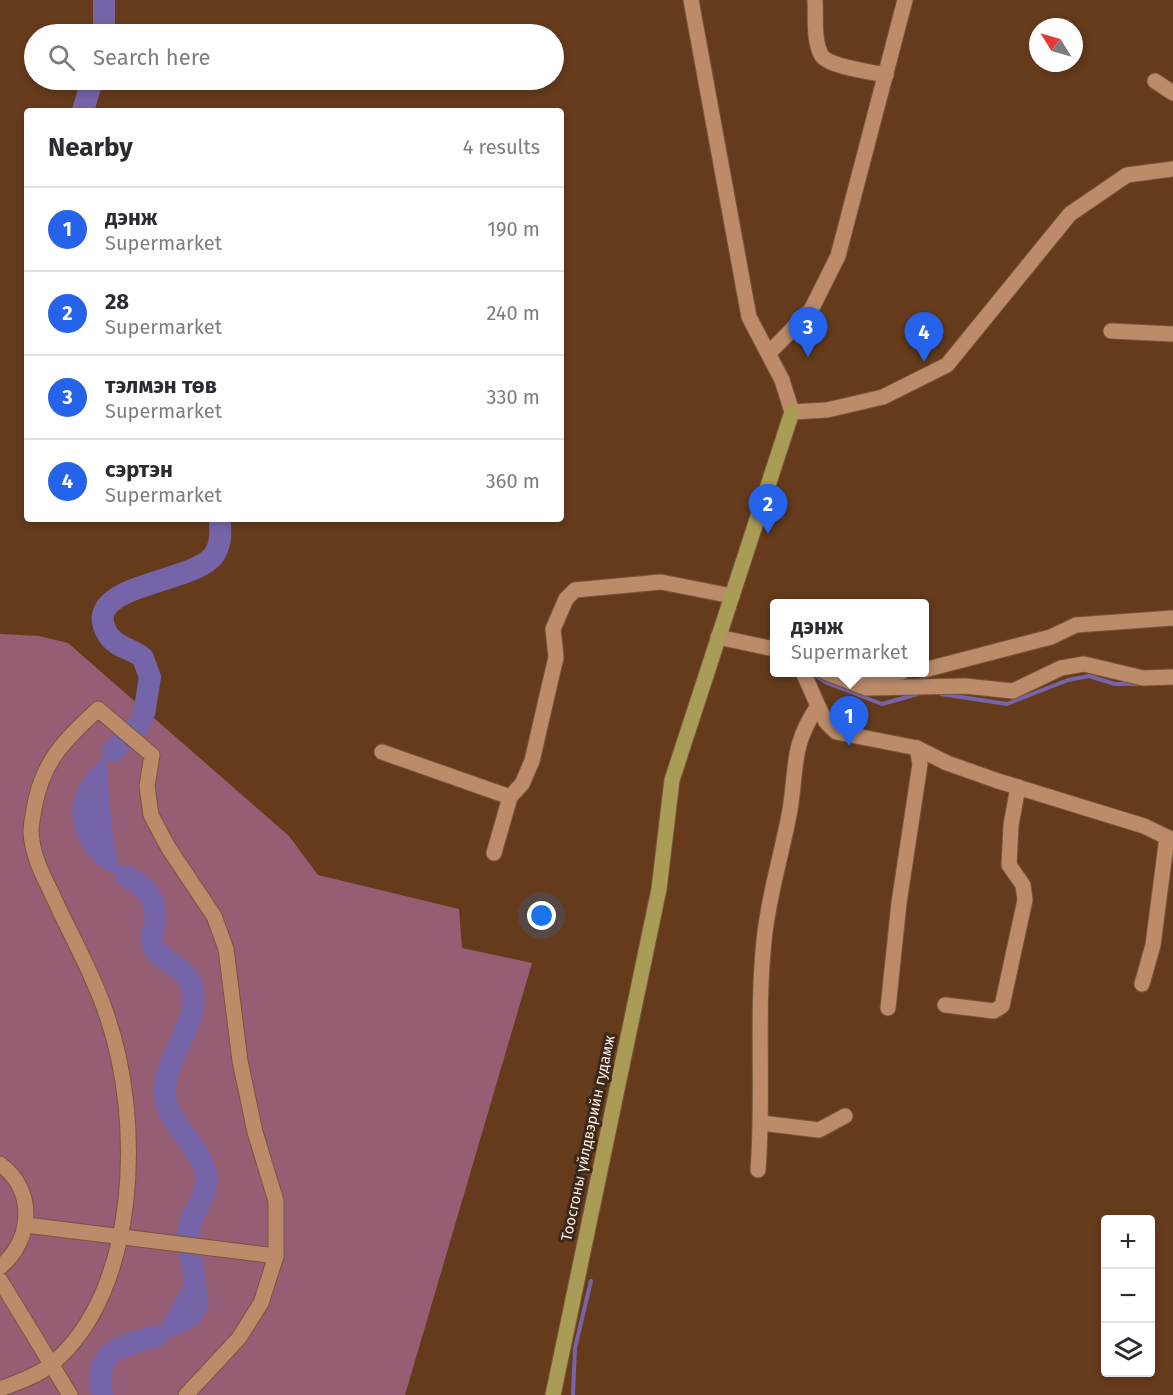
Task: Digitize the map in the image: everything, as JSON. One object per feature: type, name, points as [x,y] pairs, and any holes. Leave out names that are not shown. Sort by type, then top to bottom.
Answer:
[{"type":"main road","name":"Тоосгоны үйлдвэрийн гудамж","points":[[553,1395],[659,889],[672,780],[792,412]]},
{"type":"street","points":[[691,0],[749,317],[782,380],[792,412],[826,410],[883,397],[947,365],[1070,214],[1127,175],[1173,170]]},
{"type":"street","points":[[815,0],[816,35],[822,56],[830,63],[886,75]]},
{"type":"street","points":[[769,353],[811,310],[838,256],[905,0]]},
{"type":"street","points":[[1155,81],[1173,93]]},
{"type":"street","points":[[1111,331],[1173,334]]},
{"type":"street","points":[[494,853],[510,797],[522,784],[532,761],[556,657],[554,629],[566,599],[576,590],[661,582],[732,596]]},
{"type":"street","points":[[929,669],[1051,637],[1076,625],[1173,618]]},
{"type":"street","points":[[718,637],[770,648]]},
{"type":"street","points":[[836,677],[867,688],[965,686],[1013,691],[1061,668],[1084,664],[1143,678],[1173,677]]},
{"type":"street","points":[[804,677],[826,722],[836,732],[916,748],[947,763],[1144,826],[1170,838],[1153,945],[1142,984]]},
{"type":"street","points":[[758,1170],[761,1123],[760,1006],[764,940],[790,810],[797,745],[806,724],[818,706]]},
{"type":"street","points":[[0,1389],[52,1365],[94,1313],[112,1271],[120,1237],[130,1153],[125,1081],[108,1017],[36,862],[31,830],[37,794],[49,762],[62,743],[98,709],[152,755],[147,786],[151,815],[168,847],[214,916],[226,949],[240,1061],[255,1132],[276,1201],[276,1256],[261,1303],[239,1338],[186,1395]]},
{"type":"street","points":[[888,1008],[899,903],[920,764],[916,748]]},
{"type":"street","points":[[382,752],[510,797]]},
{"type":"street","points":[[945,1005],[994,1011],[1002,1006],[1025,900],[1023,885],[1009,864],[1011,825],[1018,787]]},
{"type":"street","points":[[761,1123],[819,1130],[845,1116]]},
{"type":"street","points":[[0,1164],[8,1169],[20,1186],[26,1205],[26,1225],[21,1243],[10,1259],[0,1267]]},
{"type":"street","points":[[26,1225],[276,1256]]},
{"type":"street","points":[[0,1280],[69,1395]]},
{"type":"shaded area","points":[[0,634],[39,636],[68,643],[289,836],[318,875],[459,909],[462,948],[532,963],[405,1395],[0,1395]]},
{"type":"shaded area","points":[[124,738],[127,741],[106,761],[113,837],[120,871],[142,883],[151,893],[148,894],[139,884],[101,867],[94,861],[82,846],[73,822],[72,808],[82,782],[101,759]]},
{"type":"shaded area","points":[[188,1255],[192,1255],[204,1280],[208,1295],[207,1309],[201,1320],[180,1334],[129,1346],[128,1342],[152,1335],[161,1325],[190,1274]]},
{"type":"waterway","points":[[104,0],[104,24]]},
{"type":"waterway","points":[[84,108],[89,90]]},
{"type":"waterway","points":[[113,751],[137,728],[144,714],[150,677],[143,658],[117,644],[109,636],[103,619],[108,605],[122,595],[202,565],[214,555],[218,546],[220,522]]},
{"type":"waterway","points":[[941,694],[1007,704],[1068,680],[1089,676],[1115,684],[1139,684]]},
{"type":"waterway","points":[[818,677],[827,683],[882,704],[918,694]]},
{"type":"waterway","points":[[126,876],[139,884],[152,900],[155,914],[152,944],[160,956],[185,974],[192,986],[194,1000],[192,1013],[169,1068],[165,1095],[172,1116],[203,1164],[206,1175],[206,1187],[193,1216],[188,1238],[195,1285]]},
{"type":"waterway","points":[[573,1395],[575,1348],[591,1281]]},
{"type":"waterway","points":[[102,1395],[100,1380],[106,1359],[122,1347],[157,1336]]},
{"type":"place","name":"тэлмэн төв","points":[[808,357]]},
{"type":"place","name":"сэртэн","points":[[924,362]]},
{"type":"place","name":"28","points":[[768,534]]},
{"type":"place","name":"дэнж","points":[[849,746]]}]
